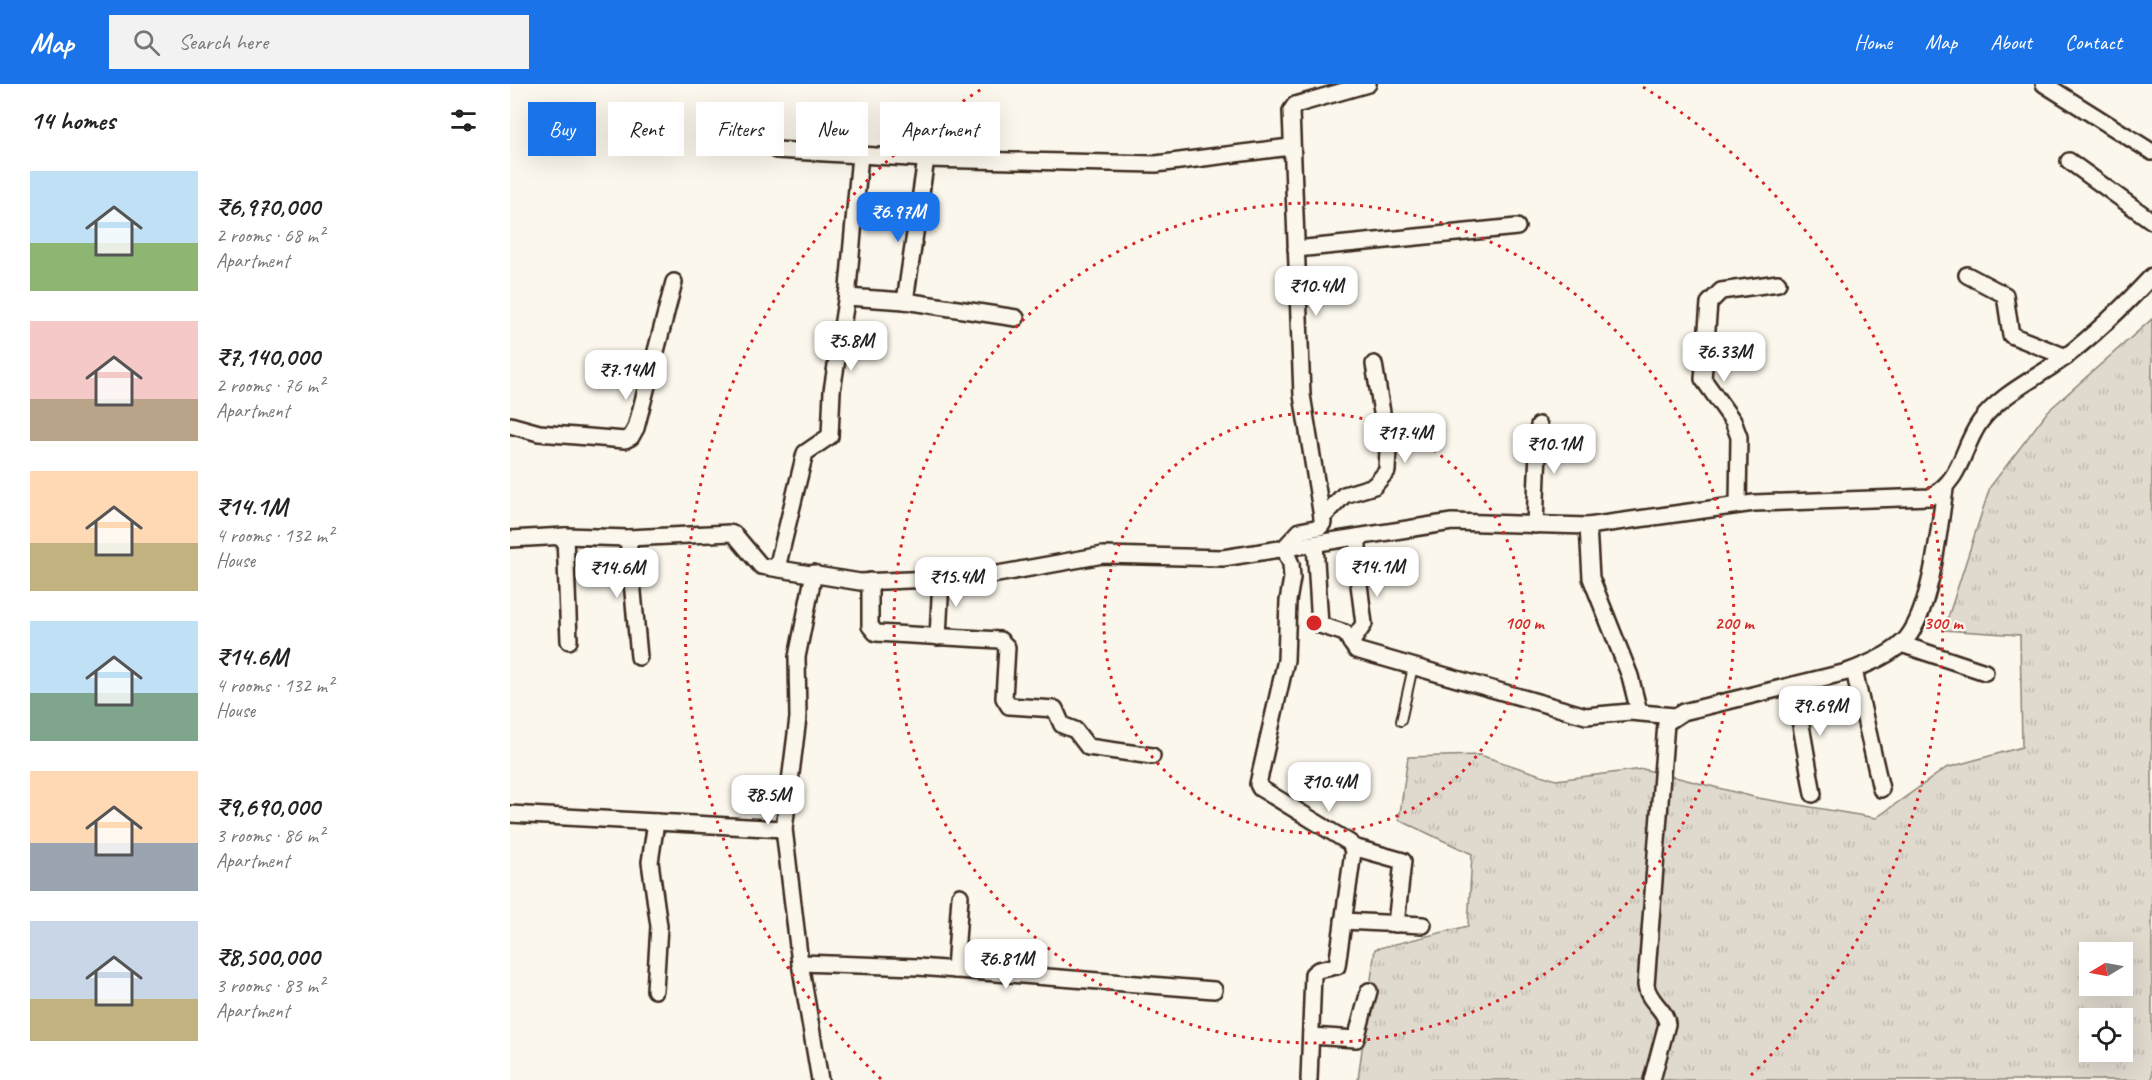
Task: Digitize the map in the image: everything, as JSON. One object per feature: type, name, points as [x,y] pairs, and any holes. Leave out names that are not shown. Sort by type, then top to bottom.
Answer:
[{"type":"street","points":[[1284,548],[1300,531],[1320,527],[1322,518],[1302,395],[1290,147],[1292,107],[1368,84]]},
{"type":"street","points":[[2044,84],[2152,152]]},
{"type":"street","points":[[868,155],[1156,164],[1290,147]]},
{"type":"street","points":[[777,568],[804,456],[808,449],[830,436],[832,391],[847,297],[860,156]]},
{"type":"street","points":[[905,301],[926,159]]},
{"type":"street","points":[[2069,161],[2152,220]]},
{"type":"street","points":[[1296,249],[1517,227]]},
{"type":"street","points":[[1967,275],[2006,295],[2011,335],[2066,357]]},
{"type":"street","points":[[1315,543],[1320,625],[1342,632],[1359,652],[1586,716],[1639,712],[1674,716],[1854,670],[1901,644],[1915,624],[1925,597],[1935,555],[1945,489],[1964,459],[1980,423],[2000,402],[2066,357],[2152,276]]},
{"type":"street","points":[[510,425],[539,433],[625,440],[631,437],[636,428],[674,282]]},
{"type":"street","points":[[1738,505],[1739,437],[1733,422],[1703,379],[1709,303],[1721,291],[1778,283]]},
{"type":"street","points":[[847,297],[905,301],[1016,318]]},
{"type":"street","points":[[1322,518],[1344,495],[1374,486],[1387,471],[1388,449],[1374,364]]},
{"type":"street","points":[[1535,525],[1539,425]]},
{"type":"street","points":[[510,539],[565,536],[628,538],[730,533],[735,535],[756,563],[870,582],[981,577],[1103,555],[1222,558],[1452,522],[1588,526],[1738,505],[1916,499],[1930,497],[1945,489]]},
{"type":"street","points":[[1588,526],[1591,578],[1630,676],[1639,712]]},
{"type":"street","points":[[565,536],[568,641]]},
{"type":"street","points":[[1351,643],[1364,624],[1358,576],[1358,537]]},
{"type":"street","points":[[628,538],[639,657]]},
{"type":"street","points":[[1284,548],[1291,564],[1292,578],[1286,660],[1258,784],[1260,788],[1353,847],[1402,861],[1396,924]]},
{"type":"street","points":[[814,573],[797,657],[798,718],[784,830],[800,963],[820,1080]]},
{"type":"street","points":[[938,637],[941,579]]},
{"type":"street","points":[[870,582],[870,626],[876,633],[1004,643],[1007,647],[1004,698],[1009,706],[1055,709],[1062,725],[1075,730],[1088,747],[1152,756]]},
{"type":"street","points":[[1901,644],[1985,672]]},
{"type":"street","points":[[1854,670],[1881,789]]},
{"type":"street","points":[[1794,685],[1813,794]]},
{"type":"street","points":[[1652,1080],[1667,1020],[1650,998],[1646,985],[1666,723],[1674,716]]},
{"type":"street","points":[[510,814],[784,830]]},
{"type":"street","points":[[655,990],[659,926],[650,862],[656,822]]},
{"type":"street","points":[[1309,1080],[1313,974],[1318,970],[1337,966],[1353,847]]},
{"type":"street","points":[[955,970],[960,896]]},
{"type":"street","points":[[1344,921],[1424,925]]},
{"type":"street","points":[[800,963],[955,970],[1214,990]]},
{"type":"street","points":[[1311,1036],[1356,1039],[1369,991]]},
{"type":"lane","points":[[1401,721],[1413,667]]},
{"type":"green space","points":[[2152,319],[2152,1080],[1358,1080],[1375,949],[1468,926],[1472,854],[1399,820],[1408,757],[1480,755],[1556,780],[1643,769],[1758,798],[1876,818],[1946,768],[2022,747],[2020,635],[1944,630],[1990,487],[2048,411]]}]
